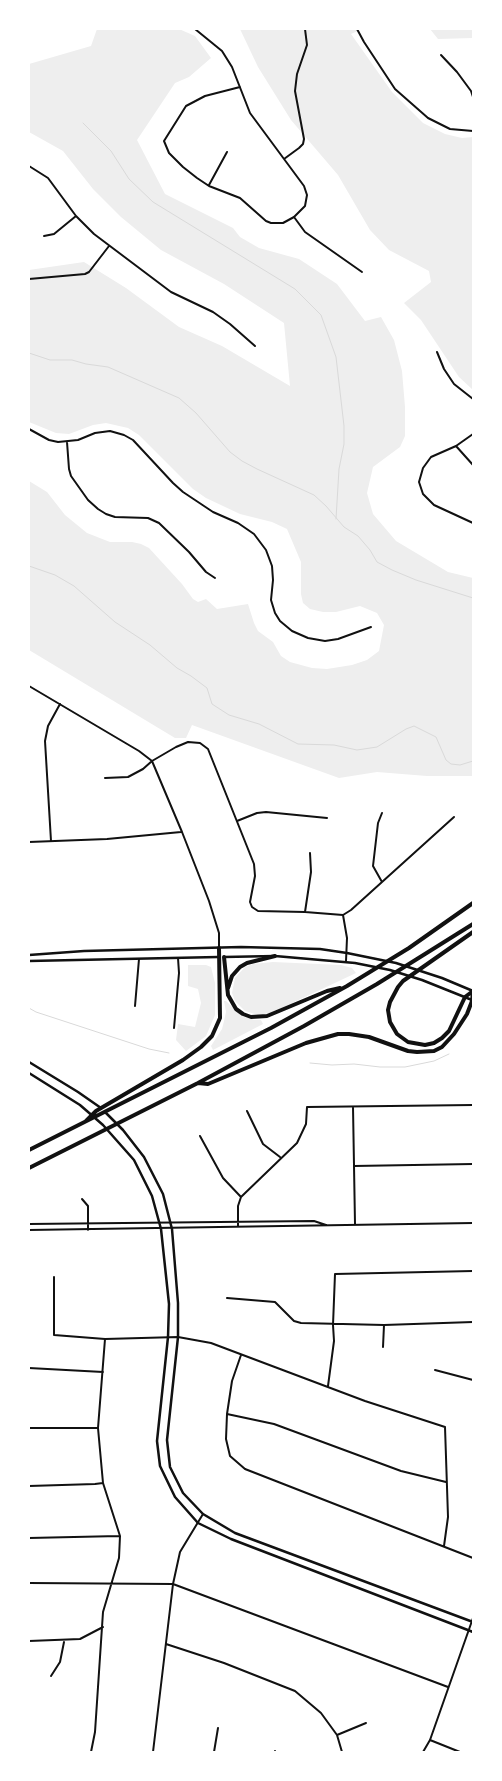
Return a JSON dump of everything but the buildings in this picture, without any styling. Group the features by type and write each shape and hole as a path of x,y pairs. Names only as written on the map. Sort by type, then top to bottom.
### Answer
{"highway":[{"path":"29,1150 82,1125 271,1028 347,986 409,948 473,903"},
{"path":"29,1168 198,1083 342,1005 473,924"},
{"path":"473,932 403,981 390,1002 388,1010 390,1022 397,1034 408,1042 425,1045 434,1042 442,1038 449,1031 465,997 473,991"},
{"path":"82,1125 96,1111 183,1060 212,1036 220,1018 219,948"},
{"path":"228,995 230,981 235,971 247,963 275,956"},
{"path":"224,957 228,995 231,1002 244,1014 259,1018 327,991 347,986"},
{"path":"198,1083 208,1084 306,1043 338,1034 369,1037 408,1051 434,1050 442,1047 454,1034 473,1001 473,991"}],"main road":[{"path":"29,955 84,951 300,947 366,957 427,973 473,991"},
{"path":"219,948 224,957"},
{"path":"29,961 275,956 346,961 390,970 422,980 473,1001"},
{"path":"29,1062 90,1100 123,1130 144,1158 163,1194 172,1229 178,1303 178,1337 166,1440 170,1466 183,1493 203,1514 235,1533 473,1620"},
{"path":"29,1073 80,1105 114,1135 134,1160 152,1196 160,1222 169,1304 168,1337 157,1441 160,1466 175,1497 198,1523 231,1539 473,1632"}],"street":[{"path":"195,29 222,51 232,67 240,87 250,113 304,186 307,195 305,206 294,217 284,223 271,223 259,216 240,198 209,186 183,168 169,153 164,141 186,106 205,96 240,87"},
{"path":"284,160 303,144 304,139 295,91 297,74 306,45 305,29"},
{"path":"357,29 395,89 428,118 450,128 473,131"},
{"path":"441,55 457,72 473,97"},
{"path":"209,186 227,152"},
{"path":"29,166 48,178 76,216 109,246 171,292 213,312 255,346"},
{"path":"44,236 54,234 76,216"},
{"path":"294,217 305,232 362,272"},
{"path":"29,279 86,274 109,246"},
{"path":"437,352 444,369 454,384 473,399"},
{"path":"29,429 49,440 67,442 104,432 117,432 133,440 183,492 213,512 238,523 254,534 266,550 272,566 271,600 275,613 280,621 292,631 308,638 324,641 338,639 371,627"},
{"path":"473,434 456,446 438,453 428,460 423,468 419,482 423,494 434,505 473,523"},
{"path":"67,442 71,476 88,500 98,509 115,517 148,518 159,524 189,552 206,572 215,578"},
{"path":"456,446 473,466"},
{"path":"29,686 139,751 152,761 216,921 219,933 219,948"},
{"path":"50,841 45,741 48,726 60,704"},
{"path":"105,778 128,777 176,746 190,742 200,743 208,749 254,864 255,876 250,896 252,907 258,911 343,915 351,910 454,817"},
{"path":"237,821 257,813 266,812 327,818"},
{"path":"382,813 378,823 373,866 382,882"},
{"path":"29,842 182,832"},
{"path":"305,912 311,872 310,853"},
{"path":"343,915 348,953 346,961"},
{"path":"174,1028 179,973 178,958"},
{"path":"135,1006 139,959"},
{"path":"238,1226 238,1206 242,1197 297,1143 306,1124 307,1107 473,1104"},
{"path":"353,1106 355,1224"},
{"path":"248,1111 263,1144 280,1158"},
{"path":"200,1136 224,1178 242,1197"},
{"path":"354,1166 473,1164"},
{"path":"82,1199 88,1206 88,1230"},
{"path":"29,1224 314,1220 328,1226"},
{"path":"29,1230 473,1223"},
{"path":"328,1386 334,1341 335,1274 473,1271"},
{"path":"54,1277 54,1335 105,1339 178,1337 211,1344 328,1386 365,1402 445,1427 448,1517 444,1546"},
{"path":"227,1298 276,1302 294,1321 301,1323 384,1325 473,1322"},
{"path":"383,1347 384,1325"},
{"path":"91,1752 95,1732 103,1612 119,1558 120,1536 103,1482 98,1428 105,1339"},
{"path":"241,1355 232,1381 227,1414 226,1439 230,1456 245,1469 473,1558"},
{"path":"29,1368 103,1372"},
{"path":"435,1370 473,1380"},
{"path":"227,1414 274,1424 401,1471 446,1482"},
{"path":"29,1428 98,1428"},
{"path":"29,1486 94,1484 103,1482"},
{"path":"153,1752 173,1584 180,1552 203,1514"},
{"path":"29,1538 120,1536"},
{"path":"29,1583 112,1582 173,1584 448,1687"},
{"path":"423,1752 430,1740 473,1620"},
{"path":"29,1641 80,1639 103,1627"},
{"path":"51,1676 60,1662 64,1640"},
{"path":"166,1644 224,1663 295,1691 321,1713 338,1735 342,1752"},
{"path":"338,1735 366,1723"},
{"path":"214,1752 218,1728"},
{"path":"430,1740 460,1752"}],"shaded area":[{"path":"97,29 179,29 195,36 211,58 189,77 175,83 137,140 165,194 233,228 240,237 259,248 299,259 337,284 365,321 381,317 394,340 402,371 405,436 400,447 373,467 367,493 373,514 396,541 448,572 473,578 473,776 427,776 377,772 339,778 192,725 186,738 175,738 29,650 29,481 47,492 65,515 87,533 110,542 132,542 149,548 193,599 198,602 206,599 217,609 248,604 258,631 273,642 281,656 290,662 312,668 327,669 352,665 367,660 379,651 384,625 377,613 360,606 336,612 310,609 303,603 301,594 301,562 287,529 272,522 240,514 206,498 193,489 139,435 128,428 106,423 93,425 69,434 56,433 29,422 29,270 84,262 126,288 179,327 222,346 290,386 284,323 224,284 161,250 121,217 93,189 63,151 29,132 29,64 91,46"},
{"path":"240,29 362,29 351,34 392,92 423,123 445,134 462,138 473,137 473,390 459,377 421,320 404,303 431,282 429,271 389,250 370,230 338,175 291,120 258,67"},
{"path":"430,29 473,29 473,38 438,39"},
{"path":"273,962 341,965 352,968 356,973 271,1013 258,1015 245,1011 235,1001 232,993 235,978 245,967 253,964"},
{"path":"188,965 206,965 211,967 215,983 215,1015 206,1036 186,1051 176,1040 178,1024 195,1027 201,1003 198,989 188,986"},
{"path":"224,1001 242,1016 261,1020 263,1024 213,1050 211,1046 222,1029 224,1021 226,1012"}],"waterway":[{"path":"83,123 111,151 129,179 153,202 295,289 321,315 336,357 344,426 344,444 339,469 336,519"},
{"path":"29,353 50,360 72,360 108,367 179,398 196,413 230,452 242,461 314,495 344,527 358,536 377,562 416,580 473,598"},
{"path":"29,566 55,575 74,586 115,622 150,645 177,668 207,688 212,704 229,715 259,724 298,744 334,745 357,750 377,747 414,726 436,737 446,760 451,764 460,765 473,761"},
{"path":"29,1008 36,1012 149,1049 169,1053"},
{"path":"310,1063 405,1067 434,1061 449,1054"}]}
